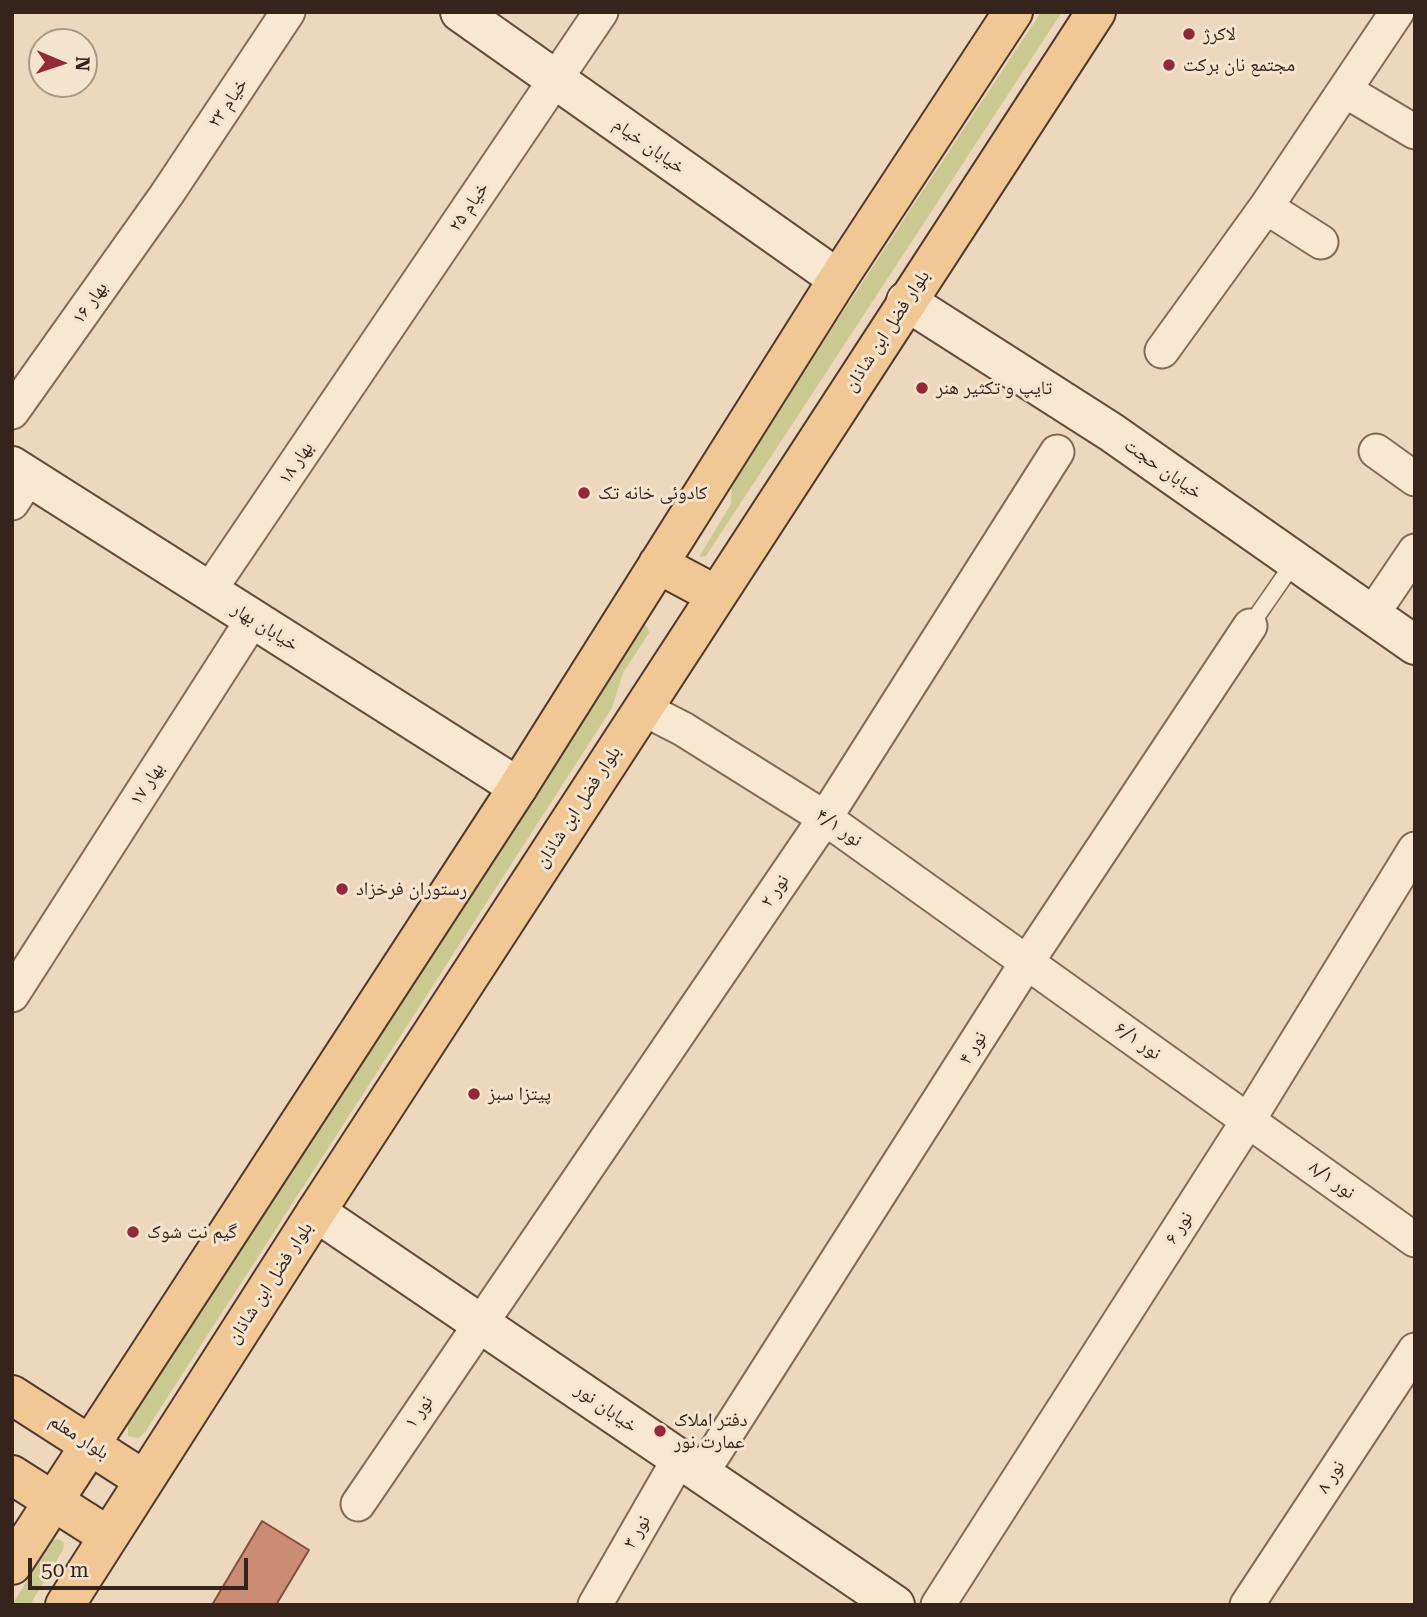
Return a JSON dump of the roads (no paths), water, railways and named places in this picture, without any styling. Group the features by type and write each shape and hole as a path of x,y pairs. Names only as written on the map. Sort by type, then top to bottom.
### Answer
{"main road":[{"name":"خیابان خیام","path":"460,12 838,279"},
{"path":"12,1565 518,787 838,279 1013,12"},
{"name":"بلوار فضل ابن شاذان","path":"65,1605 642,708 1096,12"},
{"name":"خیابان حجت","path":"906,301 1081,412 1415,645"},
{"name":"خیابان بهار","path":"18,482 209,591 518,787"},
{"path":"658,564 716,595"},
{"name":"خیابان نور","path":"316,1212 480,1321 887,1602"},
{"name":"بلوار معلم","path":"12,1395 145,1480"},
{"path":"12,1475 108,1536"}],"street":[{"name":"خیام ۲۳","path":"167,194 288,12"},
{"name":"خیام ۲۵","path":"382,335 601,12"},
{"path":"1162,351 1266,207 1346,91 1396,12"},
{"path":"1346,91 1415,132"},
{"name":"بهار ۱۶","path":"12,412 167,194"},
{"path":"1266,207 1321,242"},
{"name":"بهار ۱۸","path":"209,591 382,335"},
{"path":"1376,451 1415,479"},
{"name":"نور ۲","path":"480,1321 825,818 1057,452"},
{"path":"1371,616 1415,551"},
{"name":"بهار ۱۷","path":"12,995 253,620"},
{"name":"نور ۴","path":"690,1466 1250,626"},
{"name":"نور ۴/۱","path":"642,708 683,729 825,818 1027,962"},
{"name":"نور ۶","path":"938,1605 1249,1119 1415,849"},
{"name":"نور ۶/۱","path":"1027,962 1249,1119"},
{"name":"نور ۸/۱","path":"1249,1119 1415,1240"},
{"name":"نور ۱","path":"358,1504 480,1321"},
{"name":"نور ۸","path":"1247,1605 1415,1350"},
{"name":"نور ۳","path":"596,1605 690,1466"}],"lane":[{"path":"1250,626 1295,561"}],"place":[{"name":"لاکرژ","path":"1189,34"},
{"name":"مجتمع نان برکت","path":"1169,65"},
{"name":"تایپ و تکثیر هنر","path":"922,388"},
{"name":"کادوئی خانه تک","path":"584,493"},
{"name":"رستوران فرخزاد","path":"342,889"},
{"name":"پیتزا سبز","path":"474,1094"},
{"name":"گیم نت شوک","path":"133,1232"},
{"name":"دفتر املاک عمارت نور","path":"660,1431"}]}
